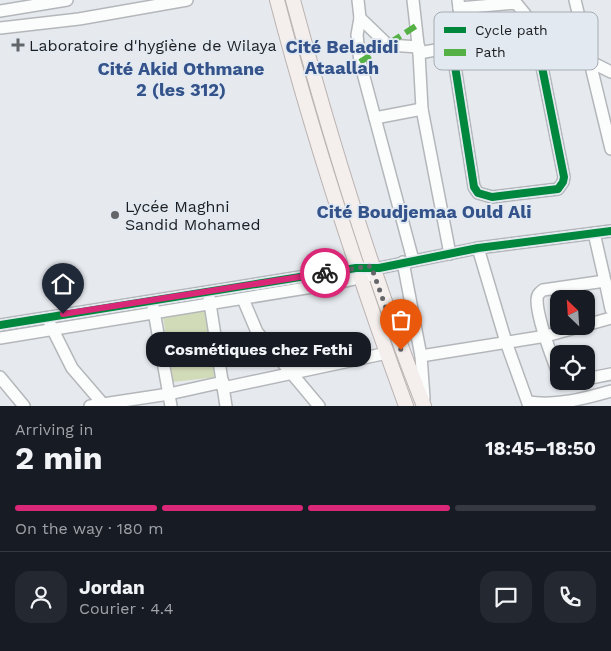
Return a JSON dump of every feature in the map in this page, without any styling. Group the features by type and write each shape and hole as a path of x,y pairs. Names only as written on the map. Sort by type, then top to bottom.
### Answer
{"main road":[{"path":"277,0 302,98 358,273 406,406"},
{"path":"293,0 328,131 374,269 424,406"}],"street":[{"path":"0,10 16,4 67,0"},
{"path":"0,28 79,19 187,0"},
{"path":"358,0 360,18 357,35 360,62 408,261 421,356 424,406"},
{"path":"413,0 419,50 422,109 450,254"},
{"path":"458,4 516,3 523,12"},
{"path":"16,4 16,26"},
{"path":"360,18 388,45 419,50 434,49"},
{"path":"598,66 611,72"},
{"path":"456,70 474,187 478,193 492,196 558,188 563,182 564,177 539,70"},
{"path":"593,70 611,148"},
{"path":"375,118 422,109"},
{"path":"0,338 338,283 358,273 374,269 478,248 611,231"},
{"path":"594,233 611,308"},
{"path":"478,248 506,342 528,404 566,405 611,391"},
{"path":"0,325 335,271 358,273"},
{"path":"335,271 338,283"},
{"path":"550,348 537,301 538,294 543,290 605,282"},
{"path":"208,291 226,406"},
{"path":"152,299 171,406"},
{"path":"243,299 254,327 319,406"},
{"path":"60,341 65,327 63,314"},
{"path":"49,317 51,330 60,341 72,368 103,405"},
{"path":"595,322 611,318"},
{"path":"421,356 550,335"},
{"path":"90,406 223,385 387,353"},
{"path":"0,377 24,406"},
{"path":"595,379 610,378"}],"green space":[{"path":"208,308 218,377 172,382 163,316"}],"marked path":[{"path":"360,62 416,26"}],"cycle path":[{"path":"456,70 474,187 478,193 492,197 558,189 563,182 564,177 543,70"},
{"path":"0,325 356,268 379,268 478,248 611,231"}],"way so far":[{"path":"325,273 371,266 401,350"}],"place":[{"name":"Laboratoire d'hygiène de Wilaya","path":"18,45"},
{"name":"Lycée Maghni Sandid Mohamed","path":"115,215"},
{"name":"Cosmétiques chez Fethi","path":"401,350"}],"district":[{"name":"Cité Beladidi Ataallah","path":"342,56"},
{"name":"Cité Akid Othmane 2 (les 312)","path":"181,78"},
{"name":"Cité Boudjemaa Ould Ali","path":"424,211"}],"route":[{"path":"63,314 325,273"}]}
